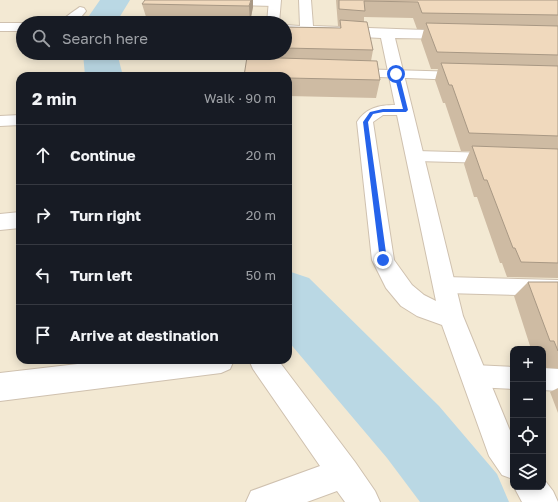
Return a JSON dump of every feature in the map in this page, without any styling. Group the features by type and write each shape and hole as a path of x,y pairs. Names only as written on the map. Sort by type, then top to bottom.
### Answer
{"street":[{"path":"305,0 307,31"},
{"path":"274,16 275,2"},
{"path":"76,16 80,11"},
{"path":"0,28 16,27"},
{"path":"292,30 465,36"},
{"path":"387,34 406,110 452,316 500,445 510,460"},
{"path":"406,110 383,110 372,113 365,122 383,260 392,279 407,297 422,308 452,316"},
{"path":"0,121 16,120"},
{"path":"0,222 16,220"},
{"path":"0,387 188,364"},
{"path":"265,364 364,502"},
{"path":"262,502 344,473"},
{"path":"532,490 542,502"}],"lane":[{"path":"220,2 275,2"},
{"path":"342,73 473,76"},
{"path":"416,156 503,158"},
{"path":"444,285 558,288"},
{"path":"474,376 510,378"},
{"path":"546,379 558,380"}],"shaded area":[{"path":"0,0 558,0 558,502 0,502"}],"building":[{"path":"145,0 251,0 249,6 142,4"},
{"path":"339,0 558,0 558,15 422,13 418,2 364,1 365,11 339,9"},
{"path":"340,20 367,22 373,50 292,48 292,27 341,28"},
{"path":"426,23 558,26 558,55 437,52"},
{"path":"292,58 377,61 380,80 292,78 292,72 245,72 247,60 292,60"},
{"path":"441,63 558,66 558,136 469,133 452,85 449,85"},
{"path":"472,146 558,149 558,263 521,262 515,248 513,248 487,180 484,180"},
{"path":"528,282 558,282 558,351 554,341 550,341"}],"waterway":[{"path":"105,16 115,0"},
{"path":"101,60 103,72"},
{"path":"292,301 413,432 469,502"}],"route":[{"path":"383,260 365,122 372,113 383,110 406,110 396,74"}]}
